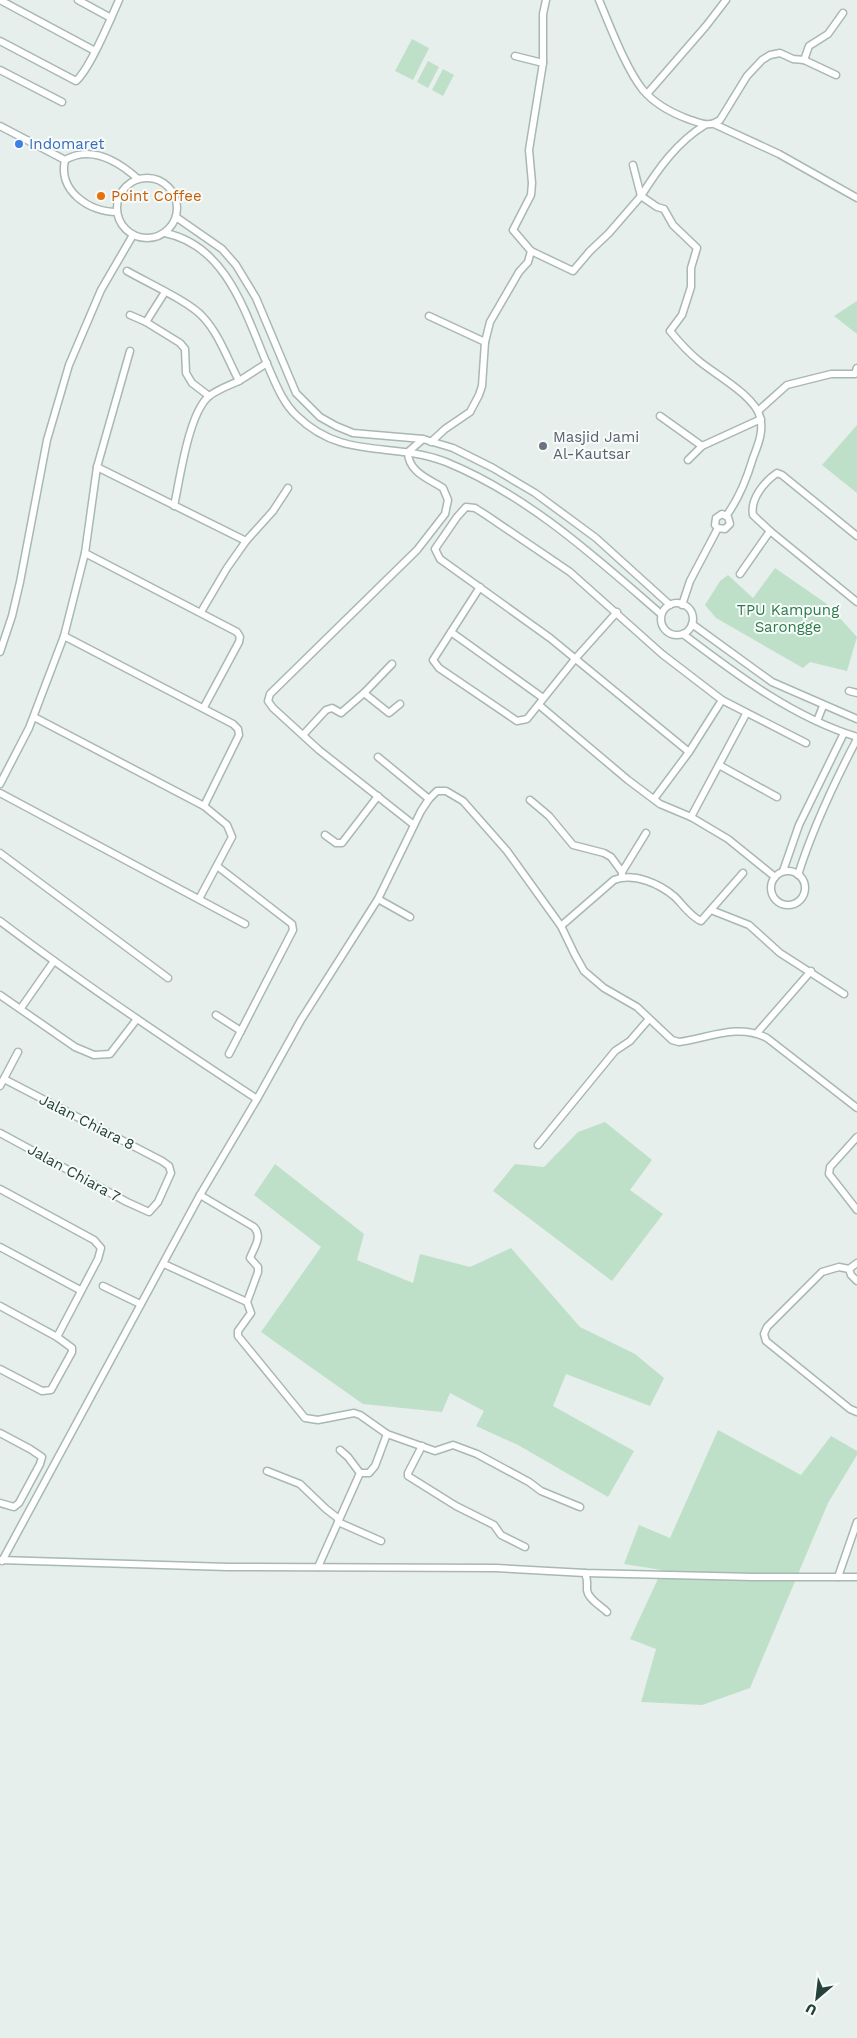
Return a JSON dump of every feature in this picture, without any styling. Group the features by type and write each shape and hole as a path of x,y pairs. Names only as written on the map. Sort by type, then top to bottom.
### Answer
{"street":[{"path":"0,0 95,51"},
{"path":"78,0 111,18"},
{"path":"0,41 76,81 83,73 95,51 119,0"},
{"path":"546,0 543,14 543,63 529,150 532,183 531,195 513,230 531,251 573,271 609,233 640,196 664,161 694,132 705,125 714,124 779,154 857,198"},
{"path":"599,0 637,82 647,94 672,112 705,125"},
{"path":"647,94 726,0"},
{"path":"804,60 809,46 828,34 844,12"},
{"path":"714,124 723,117 747,76 765,57 780,54 793,59 804,60 836,75"},
{"path":"515,56 543,63"},
{"path":"0,70 62,102"},
{"path":"0,126 64,160"},
{"path":"64,160 74,155 89,154 111,159 138,179"},
{"path":"64,160 64,173 68,185 80,201 99,211 117,212"},
{"path":"633,165 640,196 665,209 673,225 697,248 691,268 691,287 682,315 670,331 698,361 747,399 758,411 761,419 761,437 748,475 726,516 722,514 716,518 715,524 718,528 690,581 682,605"},
{"path":"153,178 168,186 176,200 176,217 172,226 165,233 150,238 133,235 122,226 117,212 117,204 124,188 138,179 153,178"},
{"path":"176,217 222,250 236,265 256,298 296,393 305,404 336,426 353,433 423,439 453,448 493,468 536,493 596,538 670,605"},
{"path":"165,233 178,235 192,242 214,260 225,274 243,307 287,405 298,417 332,440 351,446 408,452 446,462 486,482 529,507 585,547 662,614 663,627 667,632 683,634 689,630 692,624 691,611 679,603 670,605 662,614"},
{"path":"0,648 12,616 47,440 69,365 101,290 133,235"},
{"path":"431,442 444,429 470,412 479,395 482,386 485,342 490,322 497,308 528,262 531,251"},
{"path":"127,271 203,316 239,381"},
{"path":"146,322 165,292"},
{"path":"130,315 146,322 180,343 185,349 186,373 192,383 209,396"},
{"path":"429,316 485,342"},
{"path":"0,784 34,717 64,636 85,553 97,467 130,351"},
{"path":"174,506 194,422 209,396 239,381 267,363"},
{"path":"758,411 788,385 831,374 856,374 857,368"},
{"path":"660,416 702,446"},
{"path":"688,460 702,446 761,419"},
{"path":"408,452 423,439"},
{"path":"408,452 411,463 416,471 443,488 448,500 445,514 400,568 270,694 268,701 273,708 303,735 414,825"},
{"path":"97,467 246,541"},
{"path":"857,536 782,474 777,474 769,479 752,507 753,515 770,531 857,602"},
{"path":"201,612 246,541 268,518 288,488"},
{"path":"688,752 575,658 440,559 436,554 435,548 457,516 466,507 475,508 570,572 662,654 722,700 746,714 806,743"},
{"path":"740,574 770,531"},
{"path":"85,553 237,632 240,637 239,642 204,707"},
{"path":"480,587 433,660 436,665 518,721 527,719 575,658 617,612"},
{"path":"692,624 772,682 823,706 857,719"},
{"path":"451,632 543,698"},
{"path":"683,634 765,693 817,721 857,738 825,802 806,848 798,875"},
{"path":"64,636 234,724 238,729 238,735 204,806"},
{"path":"303,735 326,710 332,708 342,714 392,664"},
{"path":"849,691 857,693"},
{"path":"364,693 389,713 400,704"},
{"path":"654,799 722,700"},
{"path":"539,705 628,780 654,799 673,810 691,817 728,839 774,877"},
{"path":"817,721 823,706"},
{"path":"691,817 746,714"},
{"path":"34,717 204,806 227,825 232,837 200,900"},
{"path":"783,872 790,848 844,733"},
{"path":"378,757 429,799"},
{"path":"719,765 777,797"},
{"path":"857,1108 791,1056 757,1033 742,1031 679,1042 672,1040 637,1007 604,988 584,971 561,926 507,851 462,801 446,792 437,791 429,799 414,825 378,899 301,1020 257,1099 200,1194 164,1264 140,1304 1,1560 228,1567 496,1568 585,1573 754,1577 857,1577"},
{"path":"0,792 245,924"},
{"path":"325,835 336,843 342,843 378,796"},
{"path":"813,796 825,802"},
{"path":"530,800 548,816 573,845 604,853 611,857 622,874 660,886 699,920 704,920 718,899 743,873"},
{"path":"561,926 622,874 646,834"},
{"path":"0,853 168,978"},
{"path":"217,866 292,924 294,930 229,1054"},
{"path":"791,871 798,875 804,884 804,894 797,902 786,905 776,901 771,892 774,877 783,872 791,871"},
{"path":"378,899 410,917"},
{"path":"711,910 749,925 780,953 811,971 844,994"},
{"path":"0,920 54,961 137,1019 257,1099"},
{"path":"21,1008 54,961"},
{"path":"757,1033 811,971"},
{"path":"0,995 75,1047 94,1055 107,1056 110,1054 137,1019"},
{"path":"216,1015 241,1031"},
{"path":"538,1145 615,1051 630,1041 648,1019"},
{"path":"2,1082 18,1052"},
{"name":"Jalan Chiara 8","path":"2,1082 169,1166 171,1173 158,1202 150,1212"},
{"name":"Jalan Chiara 7","path":"0,1132 127,1202 150,1212"},
{"path":"857,1137 830,1167 829,1174 857,1210"},
{"path":"0,1189 94,1240 101,1248 98,1259 80,1290 57,1337"},
{"path":"200,1194 259,1232 259,1237 250,1258 258,1267 247,1302 251,1313 238,1331 238,1336 305,1418 318,1420 354,1413 360,1415 387,1434 435,1452 453,1445 503,1467 541,1491 580,1507"},
{"path":"0,1247 80,1290"},
{"path":"857,1263 849,1269 839,1267 822,1272 767,1327 764,1334 766,1341 850,1409 857,1412"},
{"path":"164,1264 247,1302"},
{"path":"849,1269 850,1275 857,1281"},
{"path":"102,1286 140,1304"},
{"path":"0,1306 57,1337 72,1348 72,1352 51,1390 42,1391 0,1369"},
{"path":"0,1433 42,1457 19,1503 14,1507 0,1503"},
{"path":"360,1473 370,1473 375,1466 387,1434"},
{"path":"422,1446 408,1476 456,1506 494,1525 501,1535 525,1547"},
{"path":"340,1450 360,1473"},
{"path":"267,1471 300,1484 339,1521 381,1541"},
{"path":"318,1567 360,1473"},
{"path":"838,1577 857,1522"},
{"path":"585,1573 588,1580 587,1592 607,1612"}],"green space":[{"path":"412,39 429,48 413,80 395,71"},
{"path":"428,61 439,67 428,88 417,82"},
{"path":"443,69 454,75 443,96 432,90"},
{"path":"857,301 857,334 834,316"},
{"path":"857,425 857,493 822,465"},
{"name":"TPU Kampung Sarongge","path":"775,568 827,604 857,637 847,671 810,662 803,668 716,618 705,605 720,581 728,575 753,598"},
{"path":"605,1122 652,1160 630,1190 663,1214 612,1281 493,1191 515,1164 544,1167 578,1132"},
{"path":"275,1164 364,1234 357,1260 413,1283 420,1254 470,1267 511,1248 580,1327 635,1354 664,1378 650,1406 566,1374 553,1406 634,1451 608,1497 518,1445 476,1426 484,1411 450,1393 442,1412 363,1404 261,1332 321,1247 254,1195"},
{"path":"718,1430 801,1475 831,1436 857,1451 857,1455 828,1503 750,1688 702,1705 641,1702 656,1649 630,1639 662,1570 624,1564 639,1525 670,1538"}],"place":[{"name":"Indomaret","path":"19,144"},
{"name":"Point Coffee","path":"101,196"},
{"name":"Masjid Jami Al-Kautsar","path":"543,446"}]}
